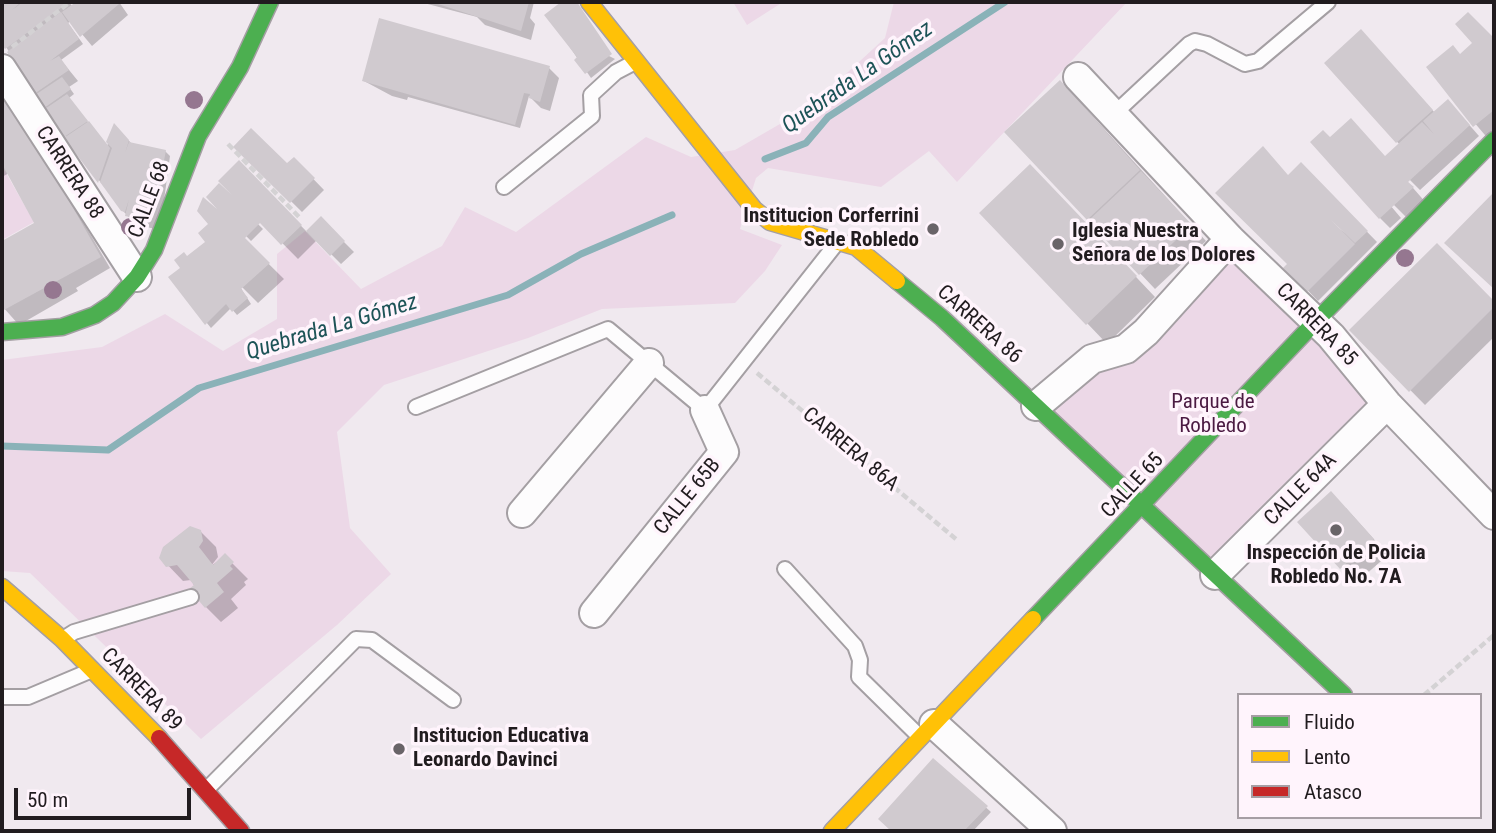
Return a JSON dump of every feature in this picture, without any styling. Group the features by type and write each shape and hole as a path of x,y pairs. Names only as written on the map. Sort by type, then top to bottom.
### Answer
{"street":[{"name":"CALLE 68","path":"2,332 62,327 95,315 113,303 137,277 154,250 198,136 240,67 270,2"},
{"name":"CARRERA 86","path":"589,2 754,209 770,222 856,247 942,318 1342,693"},
{"name":"CARRERA 88","path":"4,60 137,277"},
{"name":"CARRERA 85","path":"1078,77 1230,239 1316,321 1387,404 1494,515"},
{"name":"CALLE 65","path":"832,831 1316,321 1494,140"},
{"path":"1037,406 1093,359 1126,349 1146,332 1230,239"},
{"path":"522,513 649,363"},
{"name":"CALLE 64A","path":"1215,575 1387,404"},
{"name":"CALLE 65B","path":"594,613 724,452 705,410"},
{"name":"CARRERA 89","path":"2,587 93,670 241,831"},
{"path":"927,731 1052,831"}],"lane":[{"path":"1114,114 1189,44 1195,41 1207,44 1245,64 1258,61 1328,2"},
{"path":"504,187 592,116 591,96 616,72 636,61"},
{"path":"416,407 608,329 705,410 837,243"},
{"path":"785,569 855,646 860,660 859,677 927,731"},
{"path":"62,639 74,632 191,597"},
{"path":"206,790 355,639 372,640 453,700"},
{"path":"2,697 27,697 93,670"}],"path":[{"path":"4,60 70,2"},
{"path":"215,139 227,143 301,219"},
{"name":"CARRERA 86A","path":"743,361 957,539"},
{"path":"1426,693 1494,635"}],"green space":[{"path":"733,2 783,2 747,25"},
{"path":"894,2 1127,2 957,182 929,151 881,187 768,168 756,178 740,229 782,245 765,271 735,303 602,309 528,338 384,385 337,432 350,528 391,574 337,625 201,739 30,573 2,571 2,360 102,347 165,314 223,351 277,319 277,254 305,231 361,289 442,246 465,207 516,232 646,137 691,157 735,150 811,106 885,38"},
{"path":"2,166 34,222 2,240"},
{"name":"Parque de Robledo","path":"1229,254 1374,400 1212,565 1051,412 1081,382 1121,361"}],"building":[{"path":"2,2 21,2 12,10 23,2 69,2 5,49 2,45"},
{"path":"76,2 119,4 80,37 62,12"},
{"path":"432,2 529,2 521,31"},
{"path":"561,2 577,2 612,54 585,74 574,60 577,57 544,15"},
{"path":"61,12 79,39 50,61 59,56 69,70 34,94 7,52"},
{"path":"1468,12 1494,38 1494,110 1473,127 1426,67 1453,45 1460,54 1472,43 1455,24"},
{"path":"379,18 550,66 540,102 524,93 515,125 362,81"},
{"path":"1361,29 1433,110 1396,143 1324,63"},
{"path":"62,77 71,89 44,108 35,95"},
{"path":"1060,80 1140,170 1087,220 1004,132"},
{"path":"2,83 101,257 2,311 2,241 34,223 2,164"},
{"path":"67,94 88,121 64,137 45,109"},
{"path":"1448,99 1470,125 1408,182 1414,187 1379,219 1310,142 1323,130 1330,137 1351,118 1385,156 1422,122 1434,134 1423,121"},
{"path":"89,121 110,148 98,183 64,138"},
{"path":"114,123 129,140 125,153 129,142 166,150 161,176 164,177 150,221 125,216 129,199 125,212 121,211 100,182 112,148 106,142"},
{"path":"251,128 287,163 294,157 315,178 290,203 233,147"},
{"path":"1263,146 1288,175 1301,162 1368,231 1355,243 1331,220 1355,244 1307,292 1283,268 1287,264 1215,193"},
{"path":"239,160 302,225 281,245 260,223 245,238 270,263 241,289 248,298 232,312 226,304 205,325 168,277 180,268 174,260 184,252 187,256 205,242 198,233 208,224 197,211 203,197 217,209 206,197 219,183 232,195 218,181"},
{"name":"Iglesia Nuestra Señora de los Dolores","path":"1030,164 1137,276 1086,325 979,213"},
{"path":"1141,171 1192,225 1139,275 1088,221"},
{"path":"1494,192 1494,289 1444,243"},
{"path":"321,216 345,241 330,256 306,231"},
{"path":"1437,243 1494,301 1494,307 1409,392 1349,330"},
{"name":"Inspección de Policia Robledo No. 7A","path":"1331,491 1374,539 1340,569 1297,522"},
{"path":"190,526 201,530 203,541 199,547 213,565 225,553 234,562 230,566 233,569 217,583 224,592 205,608 189,589 194,585 177,565 166,567 159,558 163,547"},
{"path":"933,758 988,806 964,831 891,831 878,819"}],"waterway":[{"name":"Quebrada La Gómez","path":"765,159 806,143 828,117 1005,2"},
{"name":"Quebrada La Gómez","path":"2,446 108,450 199,388 508,295 581,254 672,215"}],"traffic: fast":[{"path":"2,332 62,327 95,315 113,303 137,277 154,250 198,136 240,67 270,2"},
{"path":"1033,619 1316,321 1494,140"},
{"path":"897,281 942,318 1342,693"}],"traffic: slow":[{"path":"589,2 754,209 770,222 856,247 897,281"},
{"path":"2,587 62,639 159,738"},
{"path":"832,831 1033,619"}],"traffic: jam":[{"path":"159,738 241,831"}],"place":[{"name":"Institucion Corferrini Sede Robledo","path":"933,229"},
{"name":"Iglesia Nuestra Señora de los Dolores","path":"1058,244"},
{"name":"Inspección de Policia Robledo No. 7A","path":"1336,530"},
{"name":"Institucion Educativa Leonardo Davinci","path":"399,749"}]}
